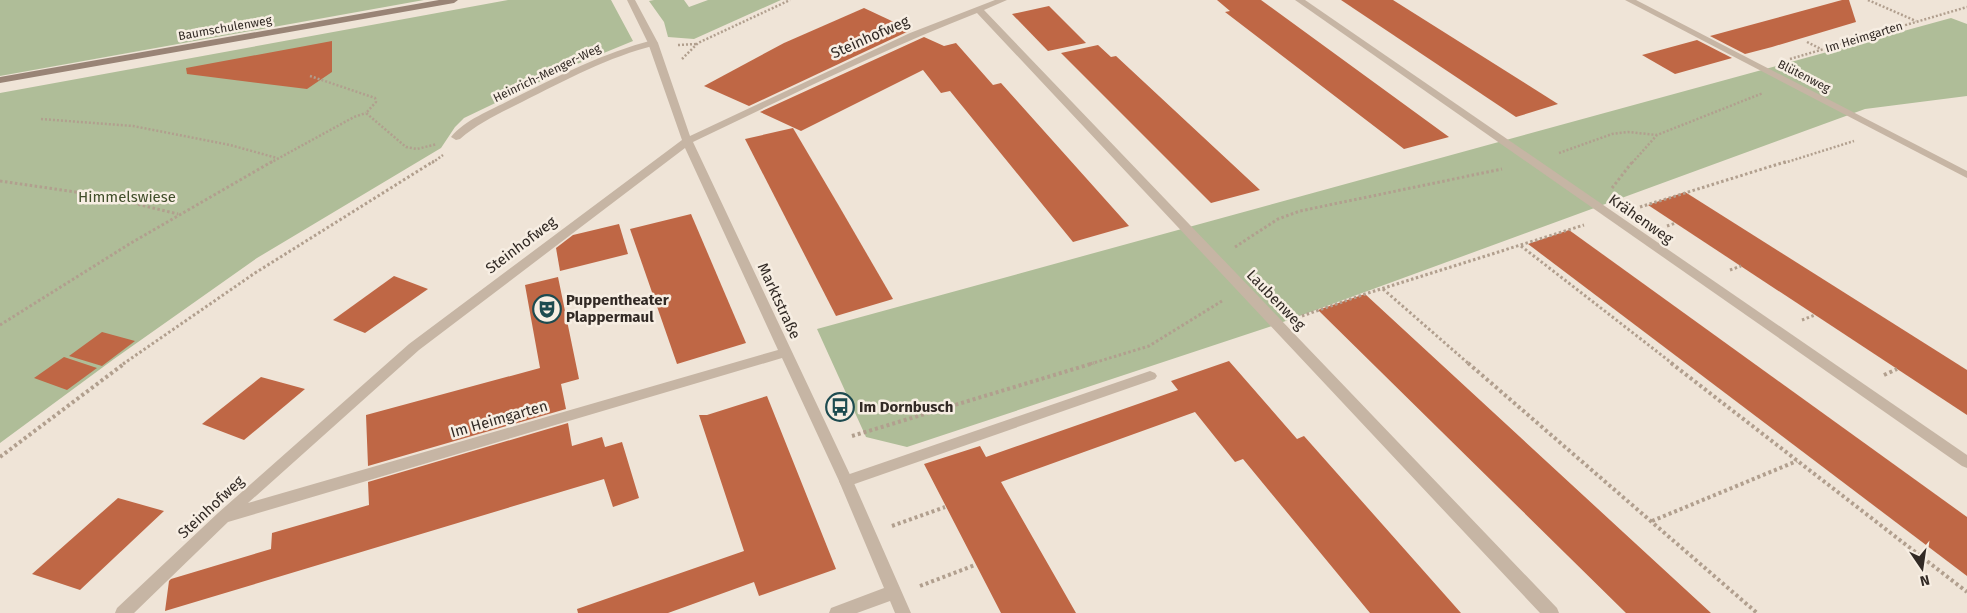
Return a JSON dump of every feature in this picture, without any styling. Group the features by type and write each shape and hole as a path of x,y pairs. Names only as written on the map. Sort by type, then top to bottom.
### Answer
{"street":[{"name":"Baumschulenweg","path":"0,80 454,0"},
{"name":"Marktstraße","path":"632,0 653,43 687,141 846,481 904,613"},
{"name":"Steinhofweg","path":"123,613 223,517 414,347 687,141 853,62 1003,0"},
{"name":"Krähenweg","path":"1299,0 1967,462"},
{"name":"Blütenweg","path":"1629,0 1967,175"},
{"name":"Laubenweg","path":"978,9 1551,613"},
{"name":"Heinrich-Menger-Weg","path":"456,137 473,123 581,69 638,46 653,43"},
{"name":"Im Heimgarten","path":"223,517 785,353"},
{"path":"846,481 1150,376"},
{"path":"837,613 895,594"}],"path":[{"path":"698,44 790,0"},
{"path":"1868,0 1917,21"},
{"name":"Im Heimgarten","path":"1760,68 1967,6"},
{"path":"1807,42 1822,49"},
{"path":"0,325 179,214 277,158 354,117 366,113 376,102 375,98 310,76"},
{"path":"1597,206 1643,149 1657,135 1789,83"},
{"path":"366,113 406,147 417,149 456,137"},
{"path":"41,119 133,126 230,145 277,158"},
{"path":"1216,259 1278,219 1300,211 1534,162 1612,134 1628,132 1657,135"},
{"path":"1278,325 1383,288 1521,246 1685,192 1886,133"},
{"path":"0,458 126,362 255,273 429,165"},
{"path":"0,181 103,196 179,214"},
{"path":"1521,246 1967,592"},
{"path":"1383,288 1757,613"},
{"path":"828,443 1149,346 1228,298 1245,290"},
{"path":"1652,522 1798,461"},
{"path":"869,534 945,507"},
{"path":"895,594 976,565"}],"green space":[{"path":"0,0 424,0 0,76"},
{"name":"Himmelswiese","path":"508,0 611,0 633,41 577,64 464,118 455,127 441,148 257,258 114,359 0,443 0,93"},
{"path":"684,0 689,7 708,0 781,0 694,39 668,37 664,22 649,1"},
{"path":"1951,18 1967,24 1967,96 1865,109 1272,326 907,447 866,437 817,329"}],"building":[{"path":"1217,0 1261,0 1449,137 1404,149 1225,12 1230,11"},
{"path":"1341,0 1393,0 1558,104 1516,117"},
{"path":"1842,0 1849,0 1856,22 1772,47 1745,54 1710,36"},
{"path":"1049,6 1086,43 1048,51 1012,14"},
{"path":"864,8 911,30 749,106 704,86 784,43"},
{"path":"924,37 944,46 956,43 993,85 1001,83 1129,226 1073,242 950,91 941,93 923,70 801,131 760,112"},
{"path":"1697,40 1732,58 1675,74 1642,55"},
{"path":"332,41 332,72 307,89 187,74 186,68"},
{"path":"1098,45 1111,57 1116,56 1260,190 1211,203 1061,53"},
{"path":"793,128 893,299 836,316 745,139"},
{"path":"1685,192 1967,370 1967,415 1648,205"},
{"path":"691,214 746,343 677,364 630,229"},
{"path":"619,224 628,254 560,271 556,248 573,235"},
{"path":"1569,230 1967,517 1967,576 1528,244"},
{"path":"394,276 428,289 365,333 333,320"},
{"path":"558,277 579,379 561,384 566,409 368,466 366,415 540,368 525,285"},
{"path":"1365,294 1711,613 1626,613 1318,310"},
{"path":"102,332 135,341 102,366 69,356"},
{"path":"64,357 97,368 67,390 34,378"},
{"path":"1229,361 1297,439 1304,436 1461,613 1370,613 1243,459 1235,462 1195,412 1001,482 1076,613 1001,613 924,464 980,446 986,457 1178,390 1171,381"},
{"path":"261,377 305,389 244,440 202,424"},
{"path":"767,396 836,569 759,596 754,582 668,613 578,613 577,609 744,551 699,415 707,415"},
{"path":"568,423 572,446 602,437 605,447 622,442 639,498 613,507 604,479 165,611 169,581 171,579 271,549 272,533 369,505 368,482"},
{"path":"118,498 164,511 80,590 32,574"}],"place":[{"name":"Puppentheater Plappermaul","path":"547,309"},
{"name":"Im Dornbusch","path":"840,407"}]}
